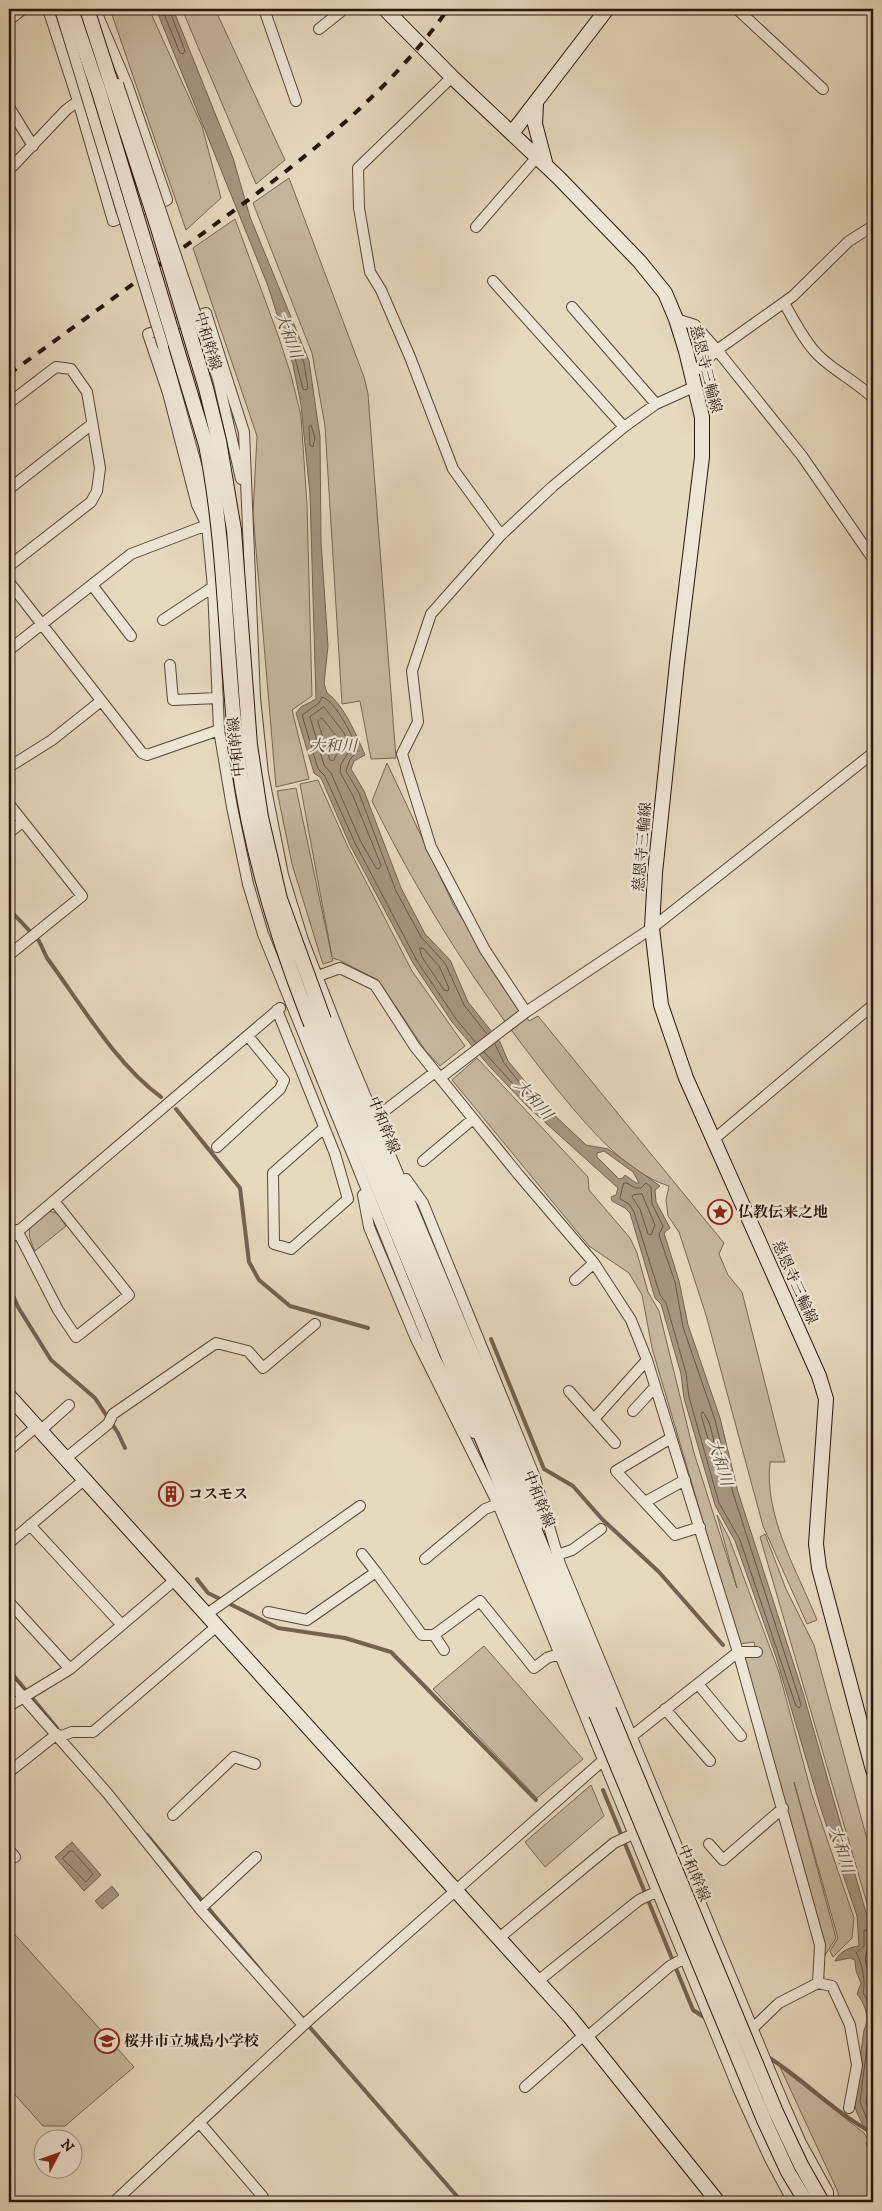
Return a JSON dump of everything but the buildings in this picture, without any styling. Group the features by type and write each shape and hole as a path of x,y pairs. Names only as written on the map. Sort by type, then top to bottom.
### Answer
{"main road":[{"name":"中和幹線","path":"71,9 99,92 206,444 216,496 221,536 237,751 245,804 261,880 276,929 552,1557 602,1712 764,2120 788,2172 806,2202"},
{"name":"中和幹線","path":"87,9 158,228 206,388 219,441 234,530 250,744 261,817 280,899 318,1022 492,1464 776,2112 800,2165 822,2202"},
{"name":"慈恩寺三輪線","path":"385,9 452,78 542,161 640,262 665,293 676,318 694,380 702,417 702,457 677,663 655,874 652,928 661,1005 686,1078 819,1376 826,1399 816,1544 819,1568 830,1625 873,1770"},
{"path":"512,133 607,9"},
{"path":"536,104 535,124 542,161"},
{"path":"9,1396 538,1981 585,2036 718,2202"}],"street":[{"path":"9,20 23,9"},
{"path":"48,9 78,101 112,221 167,200 127,84 95,9"},
{"path":"60,9 164,346 200,478 213,587 219,730 248,884 263,934 288,1002 435,1358 449,1388 492,1464"},
{"path":"87,9 118,82 202,333 232,434 246,503"},
{"path":"264,9 296,101"},
{"path":"319,29 344,9"},
{"path":"738,9 823,89"},
{"path":"452,78 358,168 359,208 370,272 381,290 410,357 453,469 501,535"},
{"path":"9,170 66,110 78,101 127,84"},
{"path":"9,107 33,146"},
{"path":"476,227 542,161"},
{"path":"526,1012 485,950 431,847 402,754 418,722 412,671 432,614 501,535 552,487 624,427 694,380 717,350 784,303 850,241 873,226"},
{"path":"493,281 624,427"},
{"path":"784,303 816,353 840,374 860,385 873,398"},
{"path":"572,307 656,404"},
{"path":"207,525 197,506 168,393 148,334 206,314 244,432 256,698 263,774 283,875 303,940 518,1462 552,1557 631,1736 801,2143 828,2192 828,2202"},
{"path":"676,318 695,325 717,350 802,456 873,559"},
{"path":"9,403 56,367 65,366 74,373 87,392 100,468 97,492 91,502 9,566"},
{"path":"10,486 92,424"},
{"path":"9,650 131,554 207,525"},
{"path":"9,582 142,753 146,755 219,730"},
{"path":"92,585 131,636"},
{"path":"162,620 213,587"},
{"path":"170,665 173,700 218,698"},
{"path":"9,766 52,740 101,700"},
{"path":"387,1108 652,928 873,753"},
{"path":"9,804 82,896 9,954"},
{"path":"9,833 22,822"},
{"path":"318,976 340,968 375,985 415,1047 473,1120 594,1263 631,1320 647,1360 700,1527 783,1808 820,1946 818,1983"},
{"path":"9,1239 17,1230 288,1002"},
{"path":"713,1140 873,1005"},
{"path":"277,1010 335,1154 348,1199 291,1249 274,1244 273,1173 324,1128"},
{"path":"217,1147 280,1089 284,1080 248,1036"},
{"path":"424,1160 473,1120"},
{"path":"358,1172 373,1236 416,1339 498,1504 740,2093 770,2159 793,2202"},
{"path":"17,1230 58,1310 76,1337 129,1294 54,1200"},
{"path":"575,1280 594,1263"},
{"path":"66,1460 108,1424 113,1414 216,1343 248,1351 263,1368 316,1324"},
{"path":"594,1419 647,1360"},
{"path":"633,1411 655,1387"},
{"path":"569,1391 615,1443"},
{"path":"9,1450 69,1405"},
{"path":"671,1438 616,1472 675,1535 700,1527"},
{"path":"9,1543 84,1480"},
{"path":"645,1502 685,1480"},
{"path":"425,1559 486,1509 498,1504"},
{"path":"207,1614 360,1506"},
{"path":"30,1524 121,1624"},
{"path":"552,1557 572,1550 601,1529"},
{"path":"362,1554 422,1635 434,1635 480,1601 534,1668 547,1658 559,1654"},
{"path":"268,1612 307,1620 376,1572"},
{"path":"9,1706 24,1695 70,1669 176,1579"},
{"path":"9,1602 70,1669"},
{"path":"9,1772 59,1735 72,1732 93,1732 217,1626"},
{"path":"434,1635 444,1650"},
{"path":"114,2202 304,2024 631,1736 738,1652 757,1652"},
{"path":"9,1681 59,1735 304,2024"},
{"path":"698,1684 741,1736"},
{"path":"664,1709 710,1761"},
{"path":"173,1815 234,1757 255,1764"},
{"path":"709,1844 723,1860 783,1808"},
{"path":"499,1938 614,1843 633,1834"},
{"path":"204,1905 256,1858"},
{"path":"538,1981 639,1900 658,1891"},
{"path":"525,2088 670,1966 685,1958"},
{"path":"753,2028 779,2003 818,1983 832,1986 850,2025 857,2064 849,2108"},
{"path":"199,2122 263,2197 262,2202"}],"shaded area":[{"path":"110,9 149,9 202,126 221,198 186,230"},
{"path":"182,9 215,9 285,160 256,184"},
{"path":"289,178 364,377 368,394 396,758 371,759 360,701 342,704 325,426 312,353 253,203"},
{"path":"235,219 278,335 291,375 301,416 307,505 312,696 292,710 309,779 276,787 253,514 257,436 193,248"},
{"path":"387,763 454,906 529,1021 538,1016 724,1243 719,1254 728,1275 742,1292 785,1462 770,1462 769,1483 772,1503 784,1543 817,1620 807,1624 763,1526 706,1315 679,1232 668,1216 666,1200 669,1186 637,1170 592,1131 529,1054 479,985 433,913 372,801"},
{"path":"318,780 347,845 412,971 465,1046 440,1066 425,1050 378,980 339,960 332,958 333,961 323,964 292,864 277,791 296,788 332,957 300,784"},
{"path":"477,1058 588,1177 589,1190 630,1238 637,1253 648,1292 659,1311 694,1453 737,1588 717,1515 729,1538 779,1672 812,1795 854,1918 852,1938 833,1957 830,1951 838,1938 794,1782 836,1938 822,1960 741,1651 756,1652 754,1642 739,1644 652,1348 642,1295 629,1273 589,1246 452,1080"},
{"path":"48,1211 57,1213 66,1226 35,1251 30,1237 30,1228"},
{"path":"765,1534 786,1589 814,1645 873,1861 873,1924 760,1537"},
{"path":"484,1646 583,1759 537,1798 433,1689"},
{"path":"591,1785 604,1816 545,1867 525,1842"},
{"path":"9,1928 134,2067 65,2126 43,2126 9,2088"},
{"path":"780,2067 864,2133 872,2147 873,2160 866,2142 873,2165 873,2202 839,2202 838,2192"}],"water":[{"name":"大和川","path":"156,9 173,9 233,158 250,217 309,361 320,437 321,542 328,646 324,683 327,693 339,705 349,721 365,755 354,761 351,769 364,791 401,888 425,934 450,960 468,1002 500,1042 508,1061 548,1109 586,1145 608,1149 660,1186 655,1190 656,1202 670,1228 664,1233 679,1281 688,1325 720,1418 738,1492 803,1693 869,1923 873,1929 873,2145 857,2113 854,2102 864,2030 867,2021 864,2007 857,1994 861,1983 856,1971 855,1960 850,1958 835,1961 845,1950 859,1946 857,1916 821,1809 776,1657 735,1541 715,1505 684,1398 681,1374 661,1304 655,1298 630,1213 612,1201 611,1197 616,1195 618,1188 528,1107 490,1067 452,1022 413,963 350,845 321,778 314,773 296,713 301,707 316,699 310,494 301,405 293,365 268,286","holes":["604,1151 633,1172 639,1183 625,1175 619,1179 597,1157 597,1153"]},
{"path":"72,1842 101,1875 84,1891 55,1857"},
{"path":"112,1886 119,1895 102,1909 95,1901"}],"waterway":[{"path":"9,909 39,941 47,958 114,1050 144,1083 161,1097"},
{"path":"176,1109 240,1188 249,1262 259,1280 290,1306 368,1328"},
{"path":"9,1286 18,1307 51,1360 95,1398 118,1433 125,1448"},
{"path":"491,1339 544,1469 573,1486 602,1519 659,1572 723,1645"},
{"path":"197,1579 208,1593 278,1628 345,1638 391,1652 536,1800"},
{"path":"9,1670 57,1728"},
{"path":"603,1790 693,2010 707,2019"},
{"path":"147,1835 261,1971"},
{"path":"307,2024 462,2202"},
{"path":"768,2057 846,2116 873,2133"}],"railway":[{"path":"9,374 230,214 298,162 394,75 448,9"}],"place":[{"name":"仏教伝来之地","path":"720,1212"},
{"name":"コスモス","path":"171,1494"},
{"name":"桜井市立城島小学校","path":"107,2041"}]}
